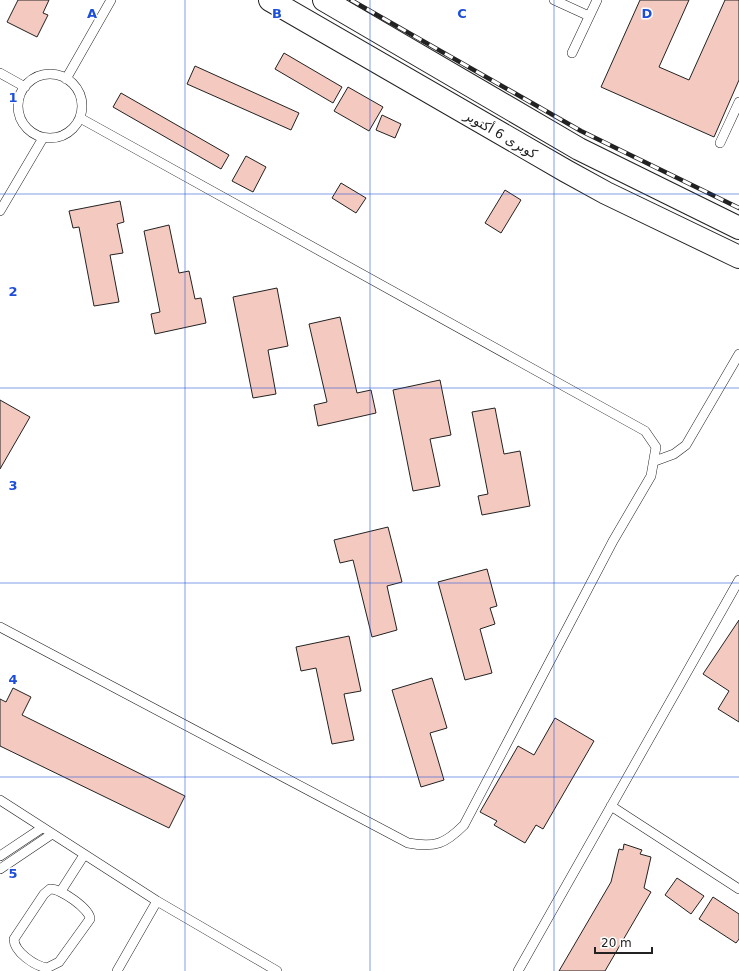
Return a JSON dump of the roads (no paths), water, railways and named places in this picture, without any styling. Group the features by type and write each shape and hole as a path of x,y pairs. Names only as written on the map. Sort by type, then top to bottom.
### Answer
{"highway":[{"name":"كوبرى 6 أكتوبر","path":"270,0 566,172 620,200 739,257"},
{"name":"كوبرى 6 أكتوبر","path":"324,0 579,149 739,228"}],"lane":[{"path":"66,79 111,0"},
{"path":"554,0 589,16"},
{"path":"572,53 597,0"},
{"path":"0,73 25,87"},
{"path":"58,75 66,79 79,92 82,109 80,118 69,132 61,137 43,138 34,134 22,122 18,104 20,95 31,80 40,76 58,75"},
{"path":"720,144 739,102"},
{"path":"0,627 408,843 424,846 440,844 451,838 464,825 613,542 651,476 654,461 656,447 645,431 80,118"},
{"path":"0,211 43,138"},
{"path":"654,461 674,454 686,445 739,354"},
{"path":"518,971 739,580"},
{"path":"0,800 157,901 277,971"},
{"path":"611,806 739,889"},
{"path":"0,856 42,828"},
{"path":"0,869 52,834"},
{"path":"61,891 84,855"},
{"path":"50,889 58,889 61,891 88,912 90,919 59,962 52,967 43,968 20,952 14,944 14,939 44,894 50,889"},
{"path":"117,971 157,901"}],"railway":[{"path":"351,0 581,131 739,208"}]}
